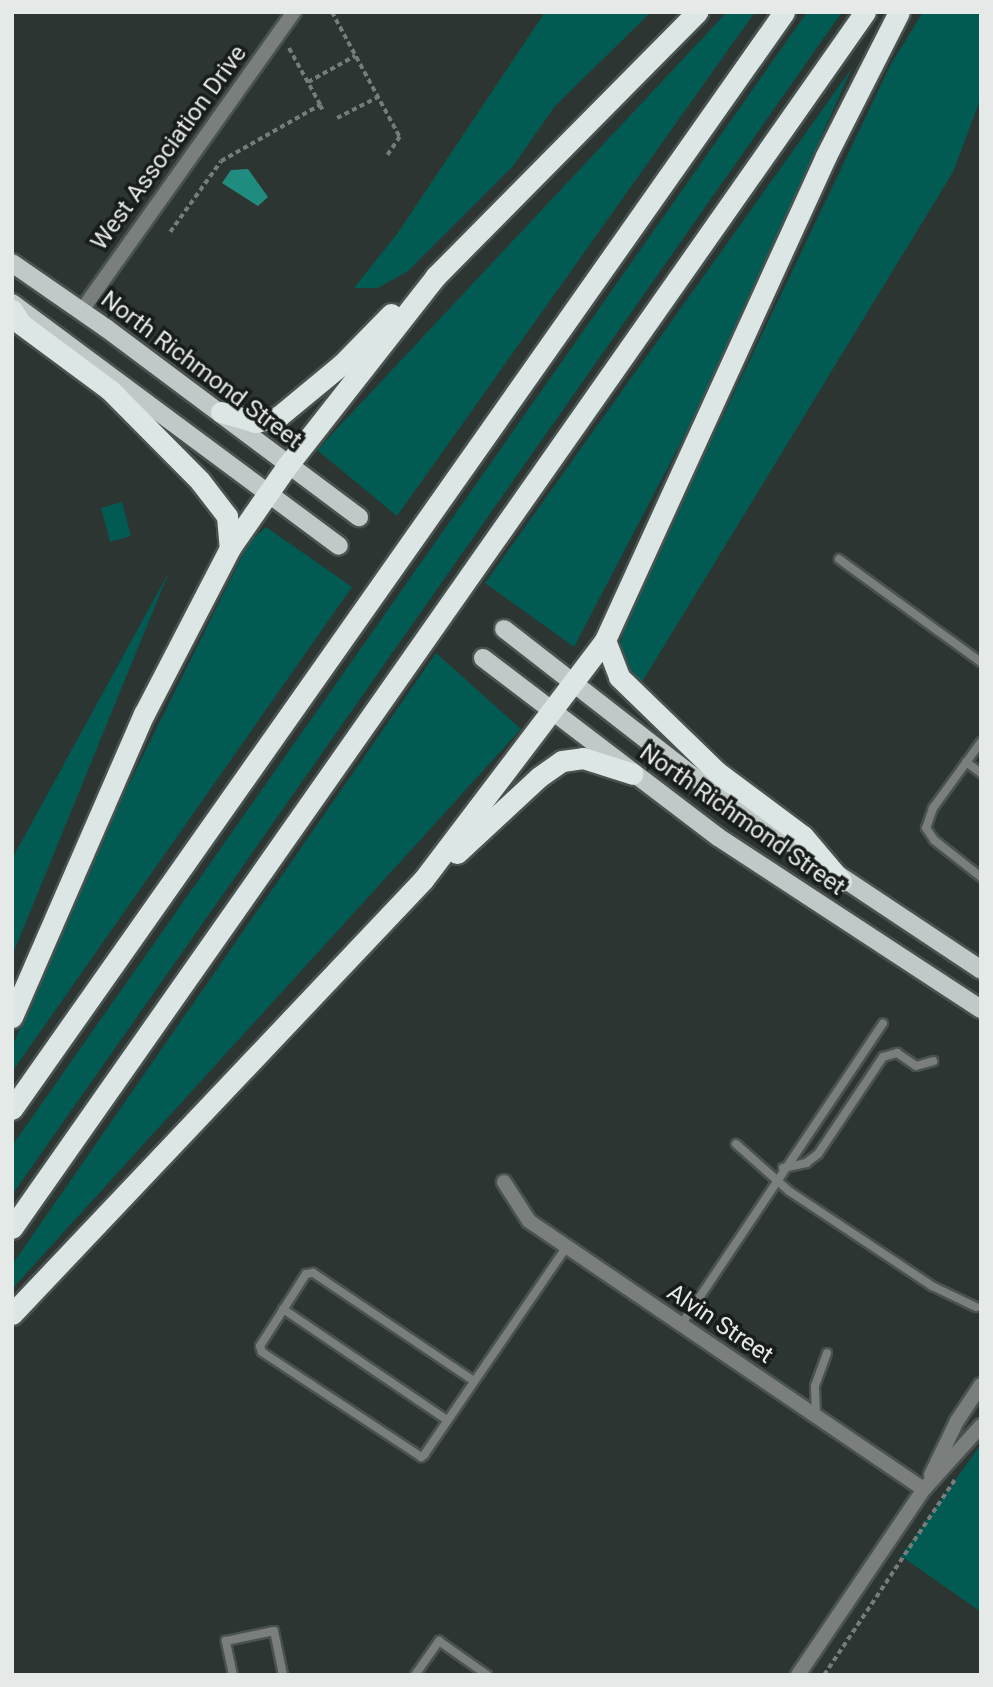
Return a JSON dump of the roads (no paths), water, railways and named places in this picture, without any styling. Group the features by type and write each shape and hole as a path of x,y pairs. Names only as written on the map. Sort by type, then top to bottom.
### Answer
{"highway":[{"path":"221,412 256,422 278,417 435,276 697,12"},
{"path":"12,1109 784,12"},
{"path":"12,1228 865,12"},
{"path":"12,1314 423,880 606,640 826,156 899,12"},
{"path":"12,1017 149,703 230,548 287,466 435,276"},
{"path":"12,310 21,324 110,390 200,481 228,516 230,548"},
{"path":"606,640 619,677 717,772 803,836 841,881"},
{"path":"423,880 562,761 583,758 633,774"}],"main road":[{"name":"North Richmond Street","path":"12,264 82,310 221,412 287,466 359,517"},
{"path":"12,303 338,546"},
{"name":"North Richmond Street","path":"504,629 712,791 841,881 981,970"},
{"name":"North Richmond Street","path":"483,658 633,774 795,890 981,1009"}],"street":[{"name":"West Association Drive","path":"82,310 294,12"},
{"name":"Alvin Street","path":"505,1182 529,1221 924,1489"},
{"path":"924,1489 957,1421 981,1385"},
{"path":"798,1675 924,1489 981,1426"}],"lane":[{"path":"839,559 981,662"},
{"path":"981,742 933,808 926,828 934,840 981,877"},
{"path":"966,762 981,772"},
{"path":"681,1325 783,1168 883,1023"},
{"path":"783,1168 818,1154 883,1057 897,1054 916,1066 933,1060"},
{"path":"736,1144 775,1180 932,1286 976,1307"},
{"path":"474,1381 313,1273 306,1274 262,1339 262,1352 421,1457 474,1381 566,1246"},
{"path":"283,1308 447,1420"},
{"path":"816,1416 815,1386 827,1353"},
{"path":"233,1675 226,1641 274,1631 283,1675"},
{"path":"415,1675 439,1642 487,1675"}]}
